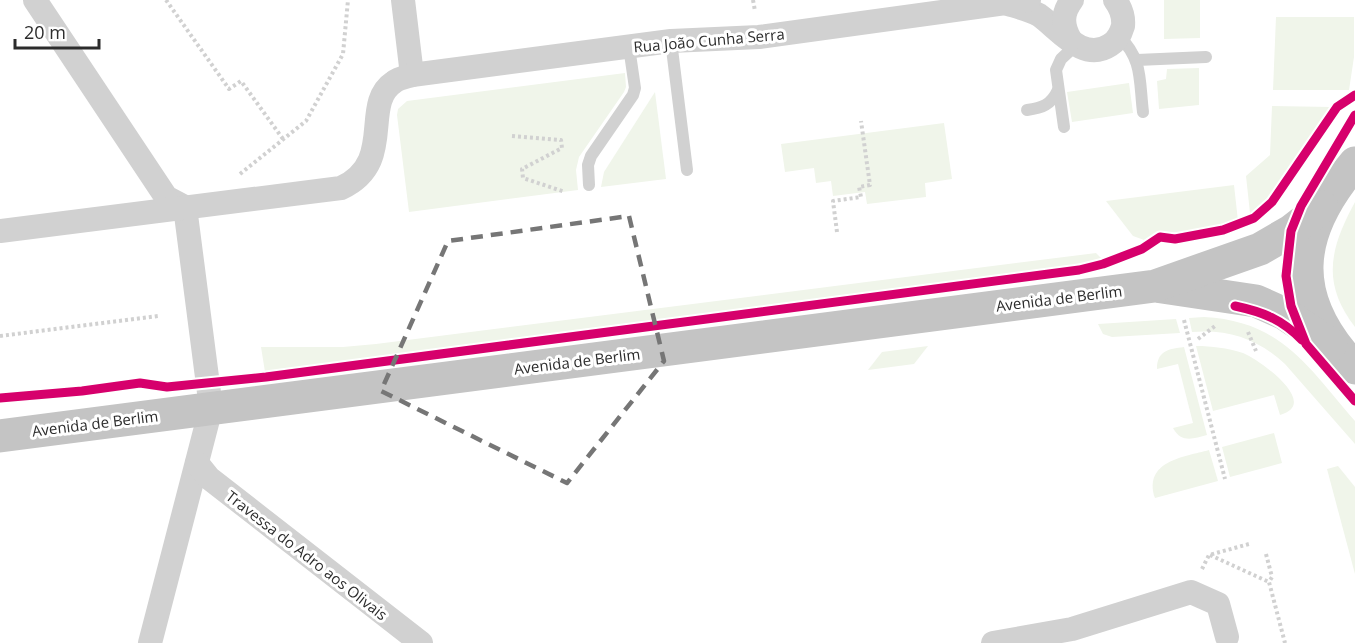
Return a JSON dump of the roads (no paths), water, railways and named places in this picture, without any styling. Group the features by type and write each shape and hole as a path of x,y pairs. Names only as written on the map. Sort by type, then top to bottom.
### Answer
{"main road":[{"path":"1346,359 1314,308 1306,273 1306,255 1322,207 1355,163"},
{"name":"Avenida de Berlim","path":"0,436 1155,286 1260,249 1291,231 1322,207"},
{"name":"Avenida de Berlim","path":"1155,286 1256,301 1285,314 1346,359"}],"street":[{"path":"35,0 166,197 185,207"},
{"path":"0,231 328,191 351,183 360,177 372,158 379,111 387,88 394,82 412,75 403,0"},
{"path":"1072,0 1066,8 1064,24 1073,42 1091,51 1099,50 1114,42 1119,36 1123,14 1115,0"},
{"name":"Rua João Cunha Serra","path":"412,75 670,41 746,38 1017,2 1073,42"},
{"path":"150,643 211,408 185,207"},
{"name":"Travessa do Adro aos Olivais","path":"197,463 209,478 421,643"},
{"path":"993,643 1075,636 1191,592 1218,604 1227,637"}],"lane":[{"path":"1119,36 1130,47 1137,60 1143,112"},
{"path":"670,41 687,170"},
{"path":"1064,127 1056,70 1073,42"},
{"path":"589,185 588,165 591,156 633,95 635,88 629,47"},
{"path":"1137,60 1206,57"},
{"path":"1026,110 1046,106 1058,90"}]}
